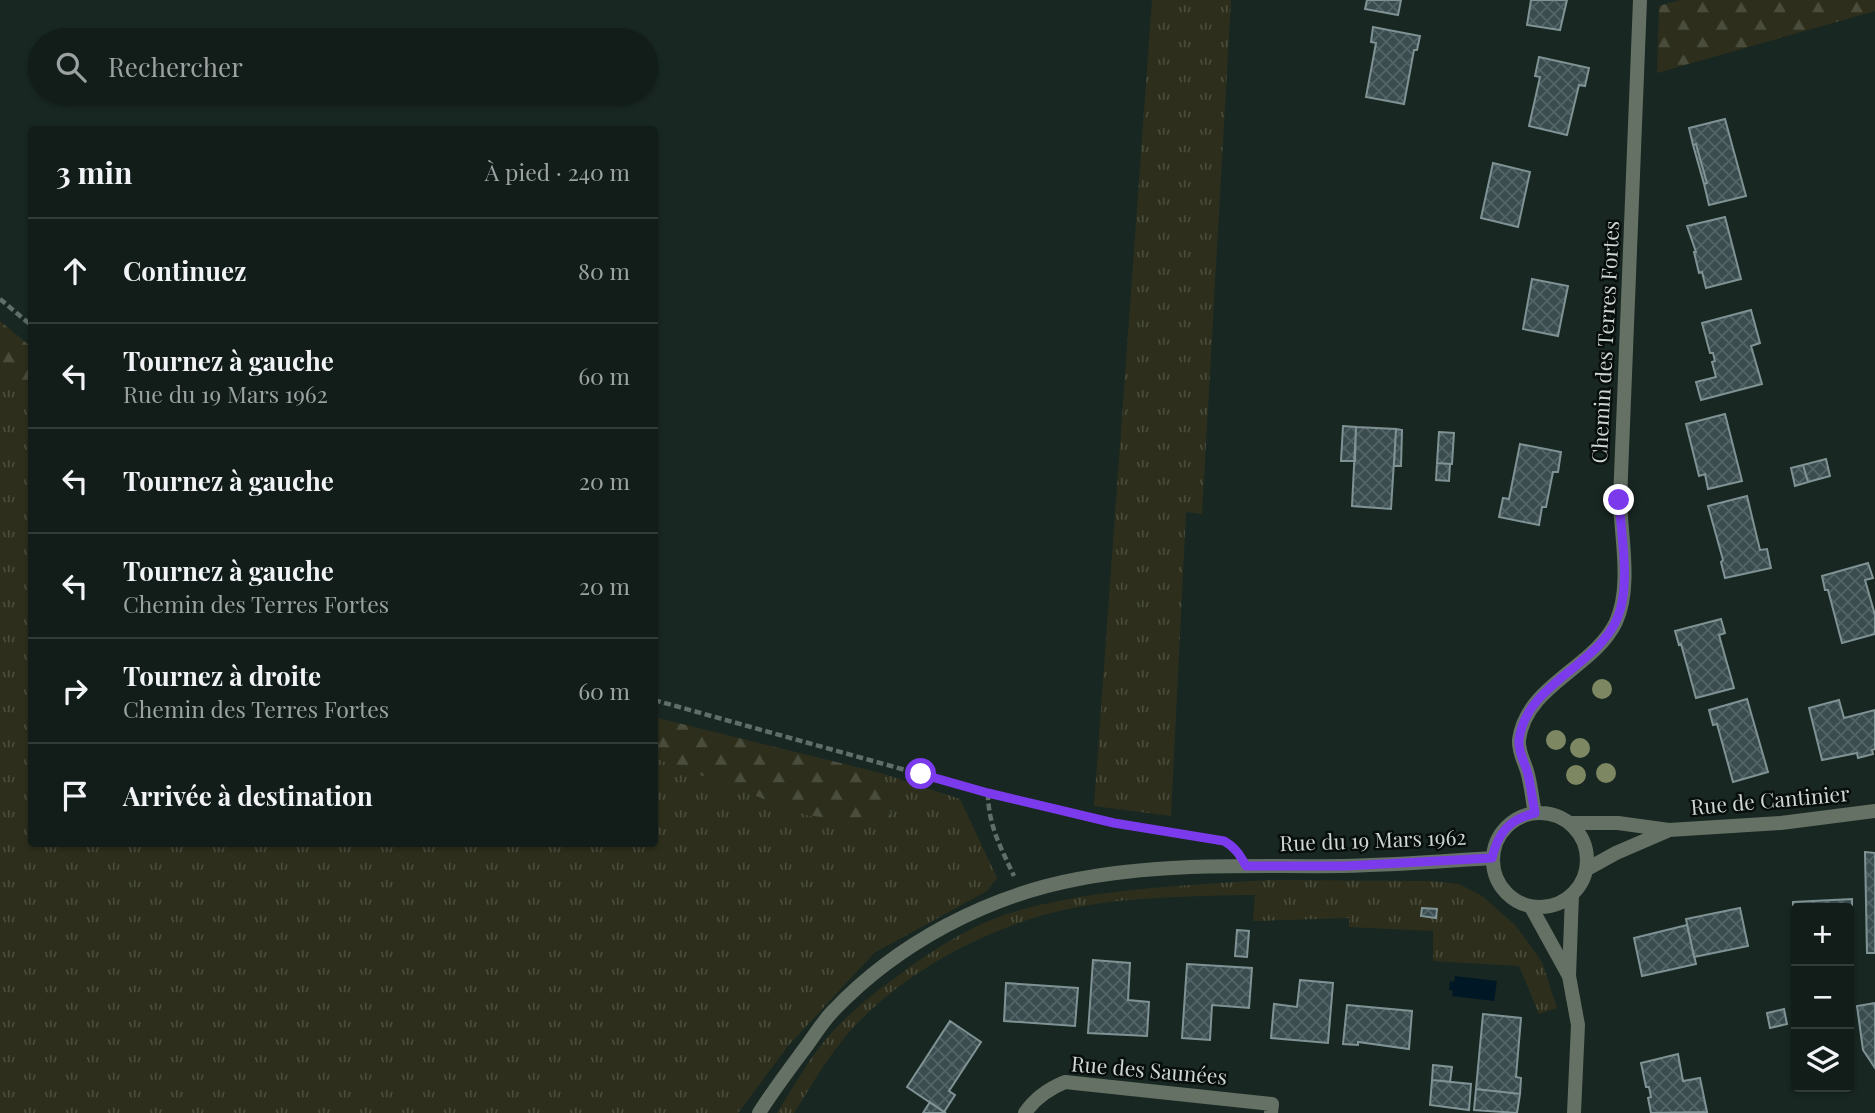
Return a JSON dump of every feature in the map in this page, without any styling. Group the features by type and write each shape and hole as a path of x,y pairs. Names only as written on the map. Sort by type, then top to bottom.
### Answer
{"street":[{"name":"Chemin des Terres Fortes","path":"1535,813 1528,772 1519,743 1521,731 1536,703 1545,693 1607,637 1621,607 1624,583 1619,500 1640,0"},
{"name":"Rue de Cantinier","path":"1569,823 1618,823 1669,830 1781,823 1875,811"},
{"path":"1535,813 1553,815 1569,823 1581,836 1586,852 1587,869 1581,883 1572,895 1560,903 1545,907 1515,901 1502,890 1494,874 1492,858 1496,842 1505,827 1519,817 1535,813"},
{"name":"Rue de Cantinier","path":"1587,869 1669,830"},
{"name":"Rue du 19 Mars 1962","path":"759,1113 832,1012 867,978 902,951 992,903 1022,893 1092,877 1142,871 1246,866 1345,866 1492,858"},
{"path":"1572,895 1569,976 1578,1025 1574,1113"},
{"path":"1531,906 1569,976"},
{"name":"Rue des Saunées","path":"1025,1113 1032,1101 1050,1088 1065,1082 1272,1104 1271,1113"}],"path":[{"path":"0,299 28,323"},
{"path":"658,701 988,793 1114,823 1224,841 1240,854 1246,866"},
{"path":"988,793 992,832 1022,893"}],"green space":[{"path":"1152,0 1231,0 1202,514 1186,512 1171,816 1094,806"},
{"path":"1680,0 1875,0 1875,11 1657,73 1659,6"},
{"path":"0,321 28,344 28,390 0,369"},
{"path":"0,369 28,390 28,847 658,847 658,759 807,815 894,827 881,773 960,799 997,878 987,891 874,953 788,1046 738,1113 0,1113"},
{"path":"658,718 881,773 894,828 807,815 658,759"},
{"path":"1268,880 1432,881 1459,884 1482,896 1516,926 1542,962 1557,1008 1539,1014 1519,966 1433,961 1433,931 1349,927 1349,918 1253,921 1255,895 1118,901 1073,908 1010,926 946,956 916,974 888,995 841,1042 794,1113 777,1113 820,1047 852,1012 924,957 982,924 1042,905 1106,893"}],"water":[{"path":"1455,976 1497,981 1494,1001 1452,996 1453,991 1449,990 1450,981 1454,982"}],"building":[{"path":"1367,0 1401,0 1398,15 1365,9"},
{"path":"1531,0 1567,0 1560,30 1527,25"},
{"path":"1373,27 1420,36 1417,50 1414,50 1404,104 1366,97 1376,43 1371,42"},
{"path":"1539,57 1589,68 1585,86 1579,85 1567,135 1529,126 1540,77 1535,76"},
{"path":"1725,119 1746,196 1709,205 1704,184 1707,183 1689,128"},
{"path":"1696,144 1707,183 1704,184 1693,145"},
{"path":"1493,163 1530,172 1518,227 1481,218"},
{"path":"1725,217 1741,279 1706,288 1702,272 1699,273 1696,252 1687,226"},
{"path":"1532,279 1568,286 1558,336 1523,329"},
{"path":"1751,310 1760,343 1751,346 1762,384 1701,400 1696,382 1716,377 1712,362 1715,361 1713,353 1710,353 1702,323"},
{"path":"1725,414 1742,481 1708,489 1705,474 1699,476 1686,424"},
{"path":"1343,426 1356,427 1355,461 1341,461"},
{"path":"1356,427 1396,429 1391,509 1352,506"},
{"path":"1396,429 1402,430 1401,466 1394,466"},
{"path":"1439,432 1454,433 1452,464 1437,463"},
{"path":"1520,444 1561,452 1558,472 1553,472 1546,507 1542,507 1539,525 1499,517 1503,498 1509,499"},
{"path":"1826,459 1830,476 1808,482 1803,465"},
{"path":"1437,463 1450,464 1449,481 1436,480"},
{"path":"1803,465 1808,482 1795,486 1791,468"},
{"path":"1747,496 1760,550 1767,549 1771,568 1725,578 1721,562 1723,560 1708,506"},
{"path":"1868,563 1873,578 1865,580 1875,615 1875,634 1842,643 1822,576"},
{"path":"1721,619 1725,633 1719,635 1734,688 1696,698 1675,631"},
{"path":"1747,699 1768,772 1733,782 1717,724 1713,725 1709,710"},
{"path":"1839,700 1844,718 1875,710 1873,754 1858,758 1857,753 1822,760 1809,708"},
{"path":"1865,852 1875,853 1875,953 1867,953"},
{"path":"1852,899 1852,903 1793,902"},
{"path":"1422,908 1437,909 1436,918 1421,916"},
{"path":"1740,908 1748,946 1694,957 1686,919"},
{"path":"1687,925 1696,964 1642,976 1634,938"},
{"path":"1237,930 1249,931 1247,957 1235,956"},
{"path":"1093,960 1130,963 1128,1000 1149,1002 1147,1036 1088,1033"},
{"path":"1187,964 1252,968 1249,1008 1212,1005 1210,1040 1182,1038"},
{"path":"1300,980 1333,983 1328,1043 1271,1038 1274,1004 1297,1007"},
{"path":"1006,983 1078,988 1075,1026 1004,1021"},
{"path":"1875,1003 1875,1068 1863,1050 1857,1006"},
{"path":"1347,1005 1412,1011 1409,1049 1358,1042 1358,1045 1343,1044"},
{"path":"1784,1009 1787,1024 1770,1028 1767,1013"},
{"path":"1483,1014 1521,1018 1516,1077 1521,1078 1520,1094 1476,1089"},
{"path":"950,1021 981,1042 949,1091 955,1095 944,1112 907,1087"},
{"path":"1678,1054 1683,1081 1700,1078 1707,1112 1651,1113 1649,1087 1646,1087 1641,1063"},
{"path":"1433,1065 1452,1067 1450,1082 1432,1080"},
{"path":"1432,1080 1471,1084 1469,1110 1430,1105"},
{"path":"1476,1089 1520,1094 1517,1113 1474,1110"},
{"path":"930,1102 944,1112 946,1113 923,1113"}],"route":[{"path":"921,774 1114,823 1224,841 1240,854 1246,866 1345,866 1492,858 1496,842 1505,827 1519,817 1535,813 1528,772 1519,743 1526,721 1545,693 1607,637 1621,607 1624,583 1619,500"}]}
